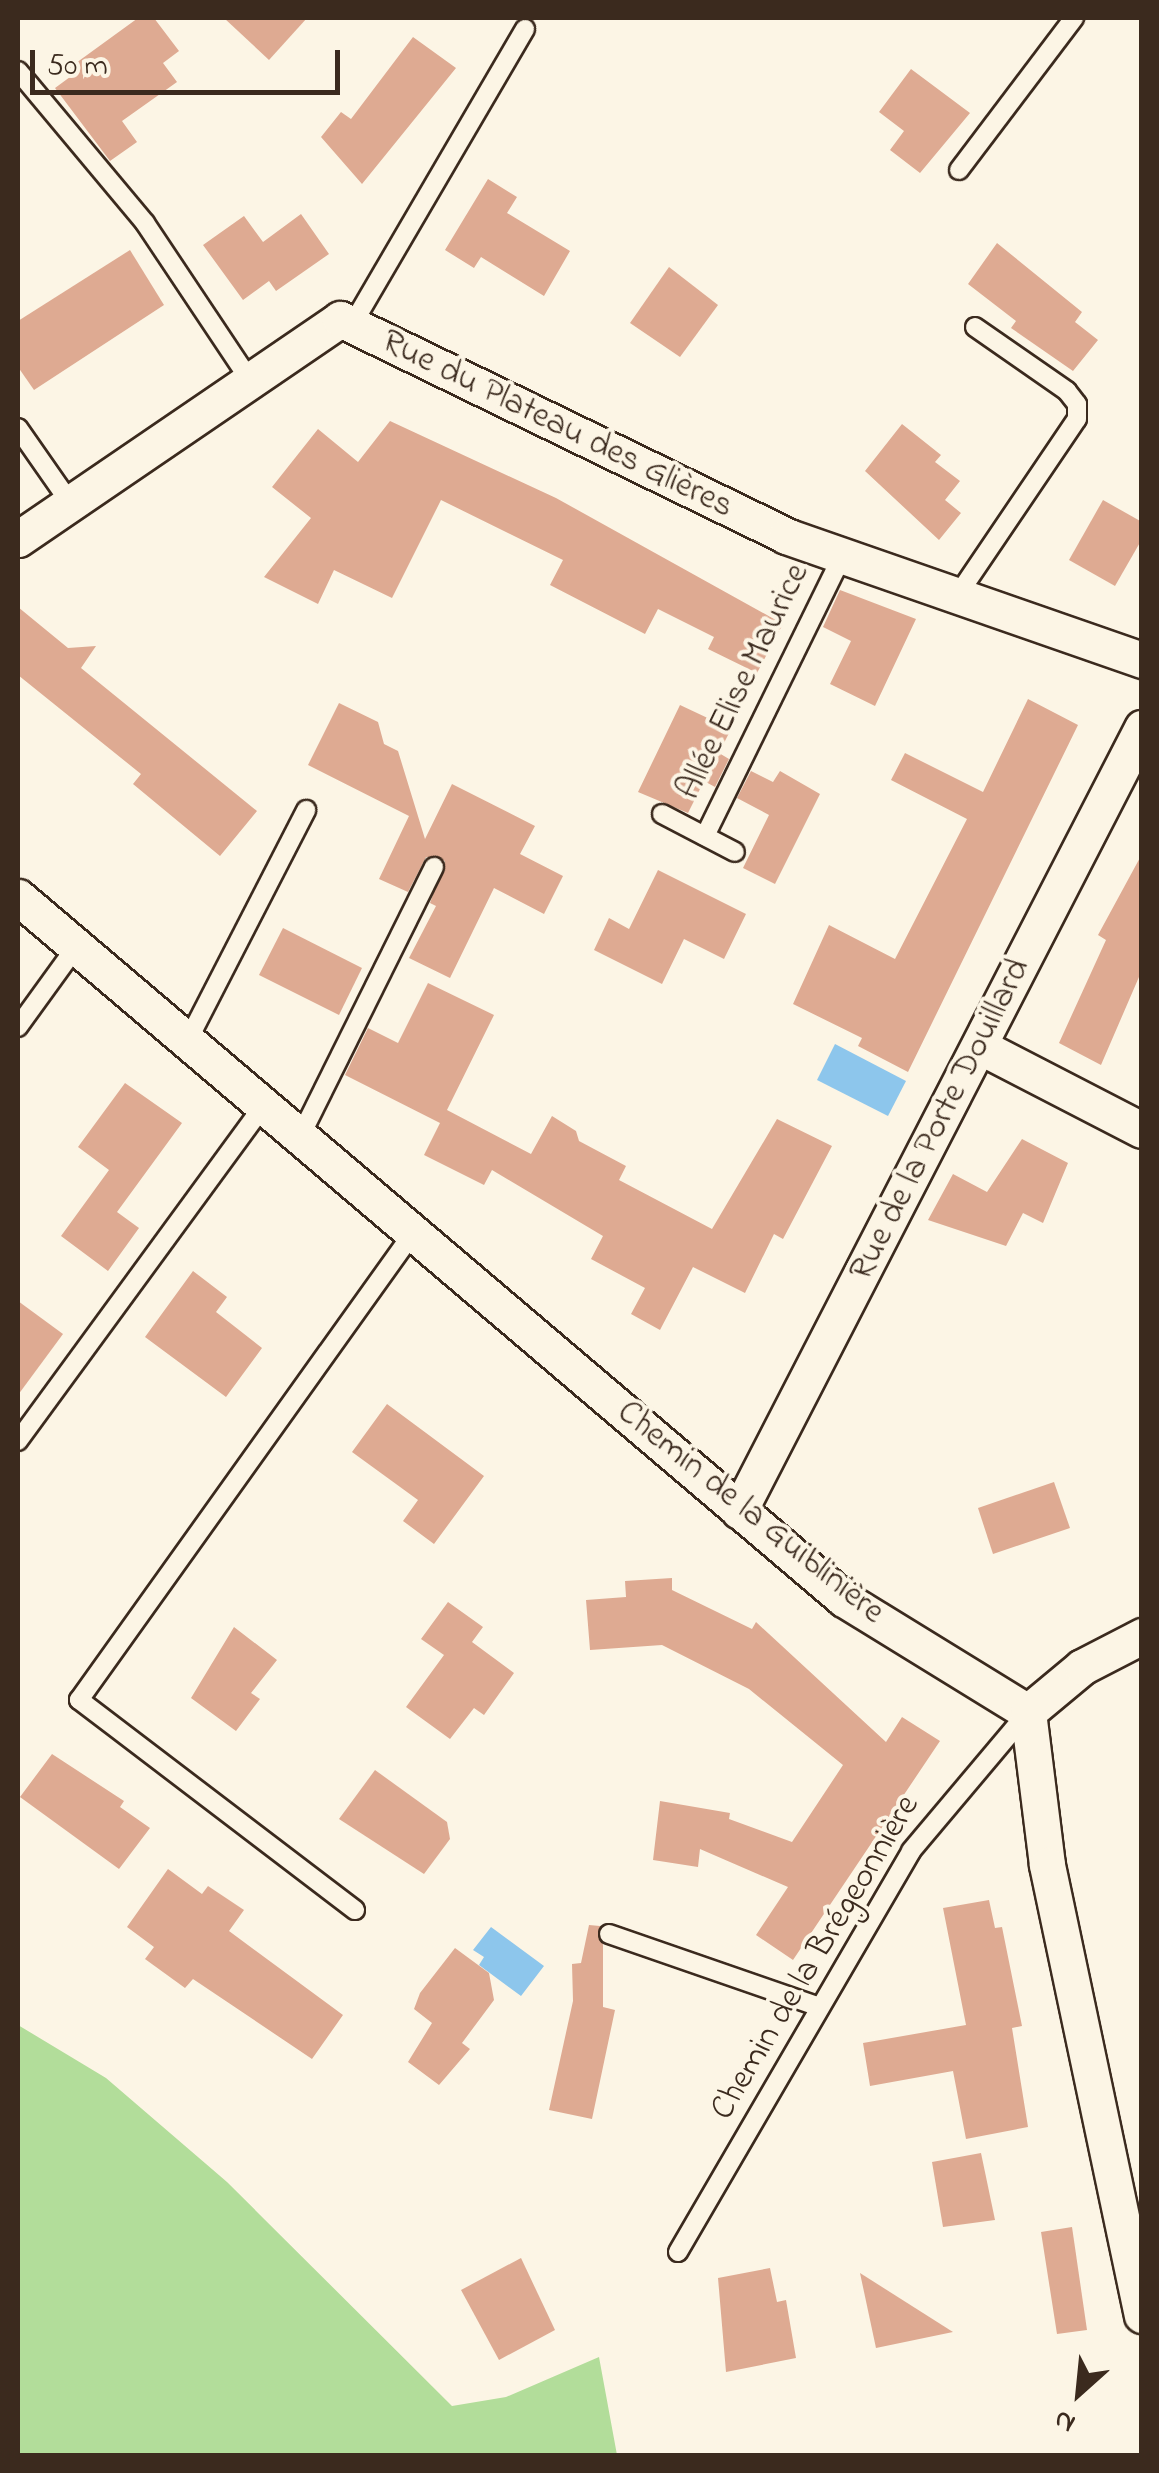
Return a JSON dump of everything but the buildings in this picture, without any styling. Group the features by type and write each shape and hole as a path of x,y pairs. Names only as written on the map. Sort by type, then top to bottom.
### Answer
{"street":[{"name":"Rue du Plateau des Glières","path":"18,539 340,319 786,536 954,599 1142,660"},
{"name":"Rue de la Porte Douillard","path":"738,1511 1142,728"},
{"name":"Chemin de la Guiblinière","path":"18,897 260,1110 844,1599 1028,1712"},
{"path":"980,1046 1142,1130"},
{"path":"1140,2304 1047,1864 1028,1712 1082,1667 1142,1636"}],"lane":[{"path":"959,170 1074,18"},
{"path":"352,325 525,30"},
{"path":"18,70 145,223 249,379"},
{"path":"954,599 1077,419 1077,404 1067,391 975,328"},
{"path":"18,428 69,501"},
{"name":"Allée Elise Maurice","path":"705,836 842,556"},
{"path":"187,1042 306,810"},
{"name":"Allée Elise Maurice","path":"662,814 735,852"},
{"path":"298,1141 434,867"},
{"path":"18,1026 76,947"},
{"path":"18,1441 260,1110"},
{"path":"355,1910 80,1700 410,1237"},
{"name":"Chemin de la Brégeonnière","path":"678,2252 911,1851 1028,1712"},
{"path":"609,1934 820,2007"}],"green space":[{"path":"18,2025 106,2078 227,2182 452,2406 506,2397 599,2357 617,2455 18,2455"}],"water":[{"path":"835,1044 906,1081 888,1116 817,1080"},
{"path":"491,1927 544,1966 521,1996 479,1965 484,1957 473,1950"}]}
